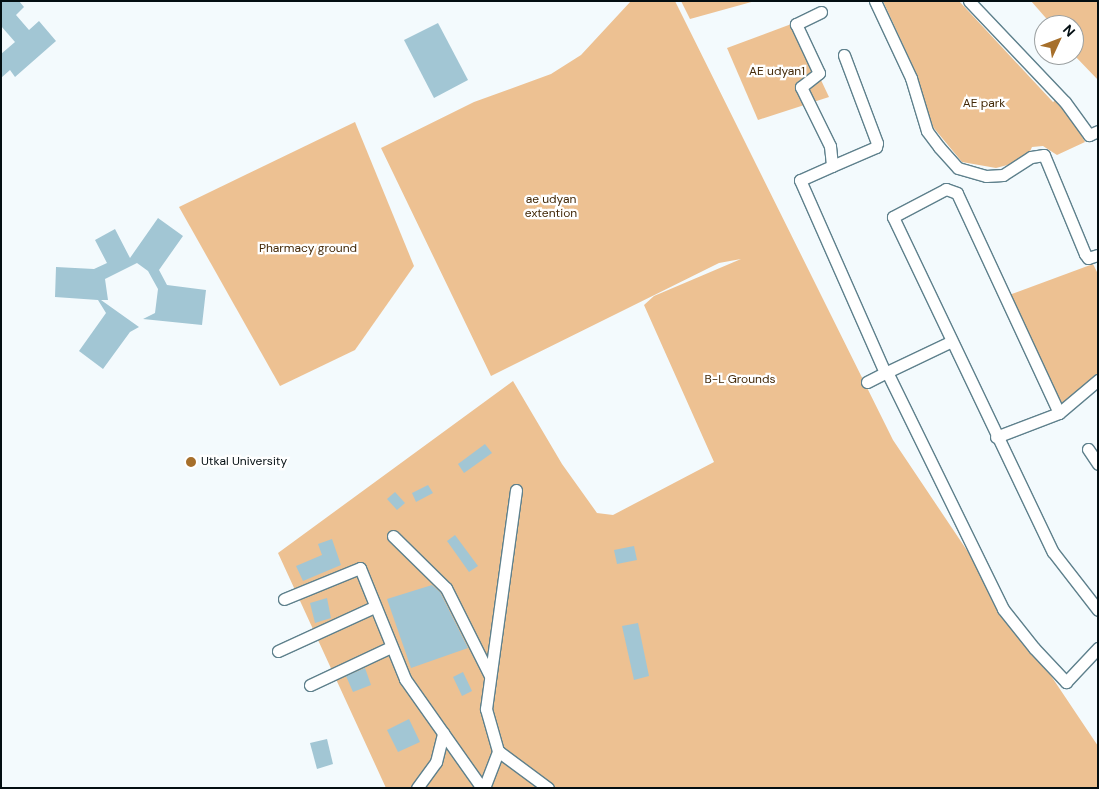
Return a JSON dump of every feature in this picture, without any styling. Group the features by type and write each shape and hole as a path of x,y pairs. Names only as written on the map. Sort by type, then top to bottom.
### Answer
{"street":[{"path":"875,1 911,78 927,130 939,147 958,168 986,176 1003,175 1031,156 1044,155 1085,254 1088,258 1098,255"},
{"path":"969,1 1065,102 1090,135 1098,131"},
{"path":"821,12 796,24 818,73 802,87 830,146 832,166"},
{"path":"844,55 877,143 876,147 800,180 886,372 1003,609 1066,682 1098,648"},
{"path":"1059,413 957,193 946,189 893,217 950,342 1053,552 1098,610"},
{"path":"867,382 950,342"},
{"path":"996,437 1059,413 1098,380"},
{"path":"1088,449 1098,464"},
{"path":"516,490 486,709 498,751 548,788"},
{"path":"393,536 446,588 490,676"},
{"path":"284,599 360,568 389,648 405,679 483,788"},
{"path":"278,650 374,607"},
{"path":"310,685 389,648"},
{"path":"417,788 436,762 443,733"},
{"path":"483,788 498,751"}],"green space":[{"path":"631,1 675,1 893,440 1098,746 1098,788 386,788 278,553 513,381 562,464 597,513 613,515 714,462 644,305 654,296 741,259 719,263 491,376 381,148 474,102 551,74 581,55"},
{"path":"681,1 755,1 690,19"},
{"name":"AE park","path":"883,1 959,1 1053,102 1060,97 1085,142 1057,155 1043,146 1032,147 1026,160 996,168 962,162 933,127 915,71"},
{"path":"1031,1 1098,1 1098,80 1084,65 1084,15 1043,15"},
{"name":"AE udyan1","path":"794,23 829,97 758,120 727,48"},
{"name":"Pharmacy ground","path":"355,122 414,266 355,350 280,386 179,207"},
{"path":"1093,264 1098,274 1098,373 1060,405 1009,295"}],"building":[{"path":"1,1 19,1 24,7 16,15 29,30 39,21 56,41 15,77 10,70 1,78 1,54 15,42 1,26"},
{"path":"438,23 468,80 434,98 404,40"},
{"path":"158,218 183,236 159,270 167,285 206,290 202,325 143,319 155,313 158,289 148,271 137,263 105,279 108,300 101,300 139,327 130,332 103,369 79,351 106,313 98,300 55,297 56,267 94,269 107,263 95,240 115,229 130,258"},
{"path":"485,444 492,453 464,473 458,464"},
{"path":"428,485 433,493 416,502 412,493"},
{"path":"395,492 405,503 397,510 387,499"},
{"path":"455,535 478,566 469,572 447,541"},
{"path":"332,539 341,565 303,581 296,566 322,555 318,544"},
{"path":"634,546 637,560 617,564 614,550"},
{"path":"432,585 440,592 468,648 411,668 387,599"},
{"path":"327,598 331,618 315,623 310,603"},
{"path":"638,623 649,676 634,680 622,626"},
{"path":"365,668 371,685 353,692 346,676"},
{"path":"463,672 472,691 462,696 453,677"},
{"path":"409,719 420,742 398,752 387,730"},
{"path":"327,739 333,764 317,769 310,743"}],"place":[{"name":"Utkal University","path":"191,462"}],"park label":[{"name":"ae udyan extention","path":"551,207"},
{"name":"B-L Grounds","path":"740,380"}]}
